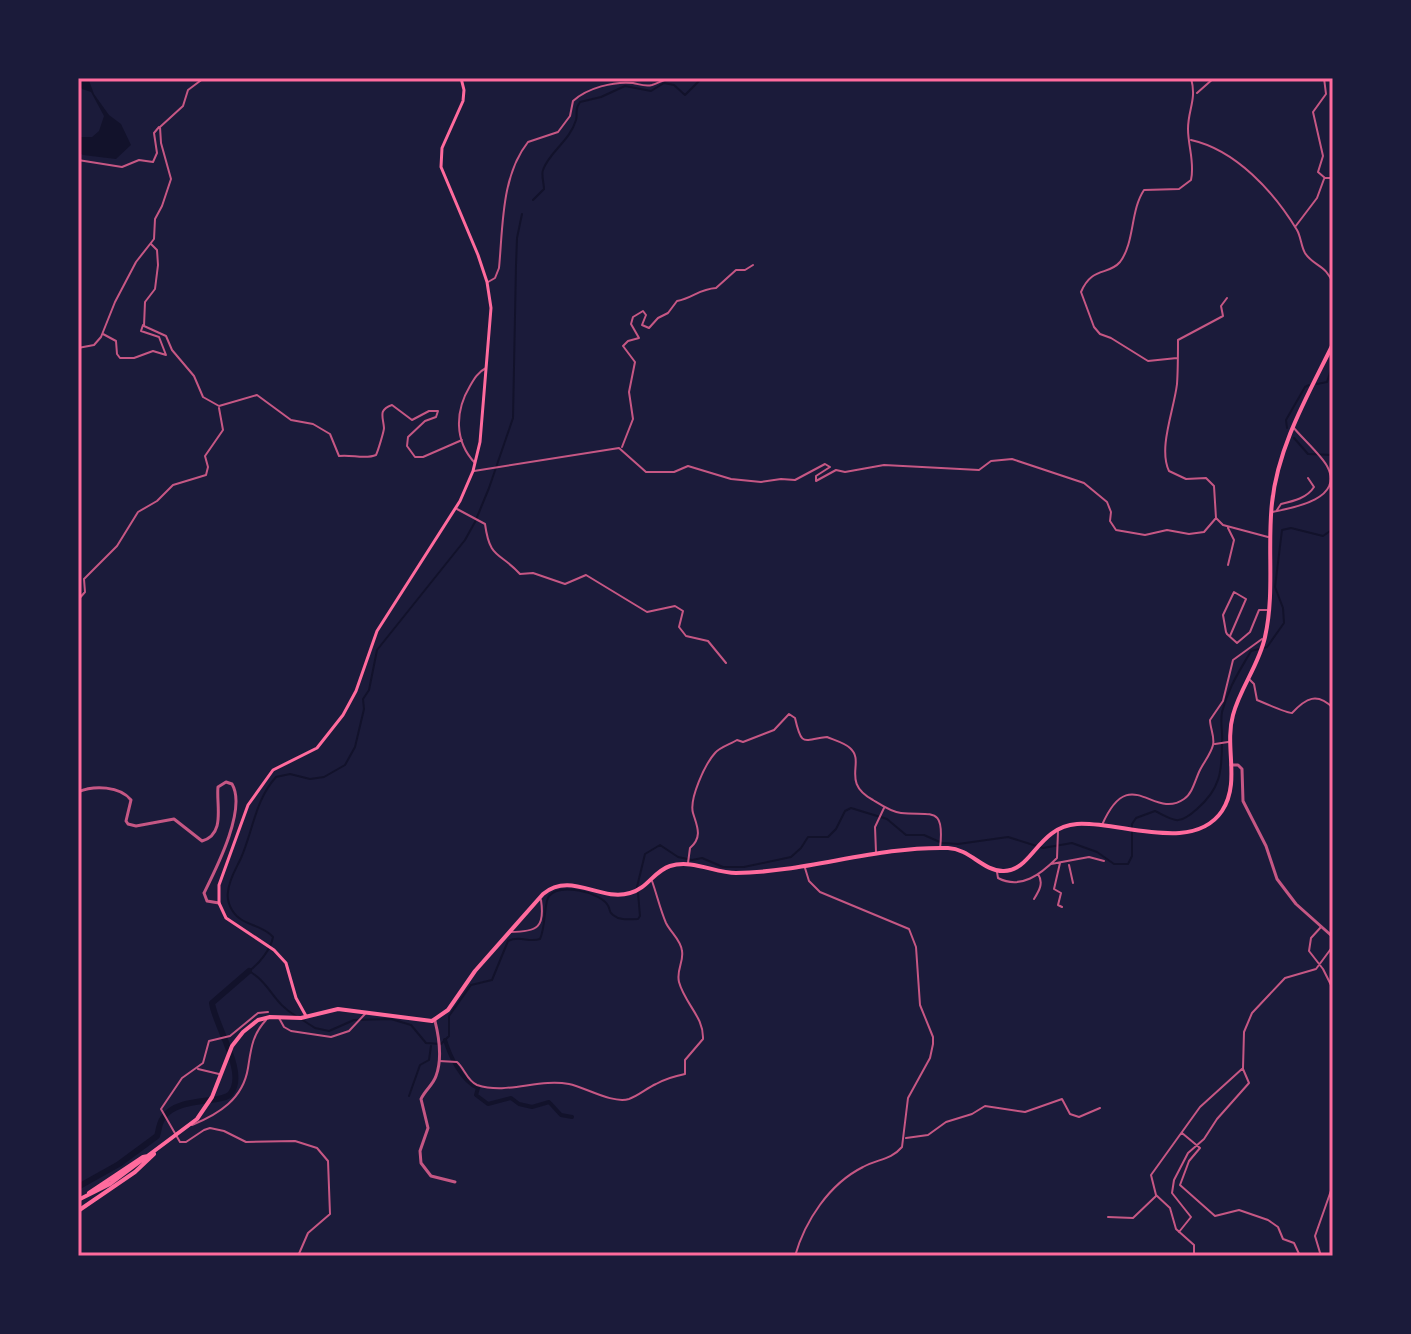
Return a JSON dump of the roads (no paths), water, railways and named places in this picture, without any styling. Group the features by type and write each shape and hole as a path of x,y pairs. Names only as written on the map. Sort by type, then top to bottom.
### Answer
{"highway":[{"path":"78,1201 97,1192 190,1125 209,1103 232,1046 254,1022 269,1015 304,1017 333,1009 367,1011 424,1022 434,1020 448,1010 469,978 539,898 553,887 563,884 618,894 639,889 670,866 688,865 737,873 805,867 940,844 961,850 997,871 1009,871 1017,868 1040,842 1058,829 1078,824 1183,833 1208,825 1220,813 1231,792 1232,718 1265,638 1269,538 1279,465 1293,427 1333,344"},
{"path":"78,1211 135,1172 155,1152"},
{"path":"78,1201 149,1156"}],"main road":[{"path":"304,1017 288,966 274,950 229,920 219,903 219,885 248,805 273,770 317,748 335,726 356,691 377,631 455,508 476,464 491,308 487,282 441,167 442,148 463,101 461,78"}],"street":[{"path":"78,160 122,167 139,160 153,162 157,153 154,131 157,126 160,127 183,106 188,90 204,78"},
{"path":"487,282 498,273 505,202 528,142 558,132 570,116 573,101 586,93 613,84 650,86 663,79 676,78"},
{"path":"1178,358 1148,361 1098,333 1081,292 1091,277 1116,266 1121,260 1134,208 1144,190 1179,189 1191,180 1193,163 1188,125 1195,94 1191,78"},
{"path":"1195,94 1214,78"},
{"path":"1324,78 1326,94 1313,112 1323,156 1318,172 1325,178 1333,178"},
{"path":"78,348 94,345 136,262 155,236 155,219 171,179 160,127"},
{"path":"1189,140 1202,142 1233,160 1272,195 1295,227 1306,255 1326,269 1333,284"},
{"path":"1295,227 1317,198 1325,178"},
{"path":"102,333 116,341 117,356 120,358 134,358 153,351 166,355 159,337 141,331 140,327 145,302 155,289 157,250 151,244"},
{"path":"621,448 631,430 634,414 629,392 635,362 623,346 639,338 631,324 633,317 638,312 645,313 642,325 649,328 677,301 686,300 703,289 716,288 736,270 743,271 753,265"},
{"path":"473,471 621,448 646,472 674,472 688,466 715,475 758,482 795,480 825,464 830,467 815,480 836,470 845,472 884,465 979,470 991,461 1012,459 1084,483 1107,502 1110,521 1116,530 1145,535 1167,530 1193,534 1206,530 1216,518 1215,490 1211,481 1180,478 1167,468 1165,443 1177,385 1179,338 1223,316 1221,306 1227,298"},
{"path":"143,324 145,328 166,336 172,350 194,376 203,397 219,406 259,396 296,423 313,424 330,434 339,456 354,454 370,458 376,455 384,432 381,413 392,405 412,420 429,411 438,411 436,417 425,421 408,437 407,446 415,457 423,457 462,440"},
{"path":"476,464 462,440 458,421 460,405 474,379 486,368"},
{"path":"78,600 85,592 84,579 121,542 138,512 157,501 173,485 206,475 208,467 205,456 223,430 219,406"},
{"path":"1274,512 1295,508 1321,497 1328,487 1328,467 1293,427"},
{"path":"1274,512 1281,504 1296,500 1312,490 1314,487 1308,478"},
{"path":"455,508 486,526 486,537 493,554 508,562 520,574 533,573 565,584 586,575 647,612 675,606 683,611 679,627 686,636 708,641 726,663"},
{"path":"1216,518 1227,527 1234,540 1228,565"},
{"path":"1227,527 1269,538"},
{"path":"1230,636 1246,597 1234,592 1223,615 1226,632 1230,636 1238,643 1250,632 1259,610 1268,610"},
{"path":"1102,826 1111,805 1128,795 1135,794 1165,803 1184,800 1215,744 1210,720 1223,701 1229,666 1237,656 1265,638"},
{"path":"1249,679 1254,684 1257,700 1277,706 1287,713 1292,713 1301,703 1316,698 1323,698 1333,708"},
{"path":"688,865 690,848 697,840 698,823 693,812 695,789 716,751 737,740 743,742 770,732 789,714 795,718 799,733 806,740 812,742 827,737 848,746 856,757 853,775 859,789 884,807 899,813 924,812 933,815 940,823 940,844"},
{"path":"1215,744 1230,742"},
{"path":"1231,765 1242,769 1243,801 1285,893 1333,937"},
{"path":"78,792 95,787 126,793 132,805 126,823 136,826 174,819 202,841 208,839 218,824 218,787 226,782 232,784 236,798 234,811 220,864 204,893 207,901 219,903"},
{"path":"876,853 874,830 884,807"},
{"path":"997,871 998,878 1011,883 1022,882 1050,865 1057,858 1058,829"},
{"path":"1050,865 1089,857 1104,861"},
{"path":"1069,862 1073,883"},
{"path":"1060,863 1054,889 1061,893 1058,905 1062,907"},
{"path":"795,1256 809,1219 841,1183 860,1168 895,1154 902,1147 908,1098 930,1058 933,1044 919,1000 914,940 904,926 820,892 809,881 805,867"},
{"path":"1034,899 1041,887 1038,873"},
{"path":"438,1061 457,1062 470,1080 497,1089 527,1087 541,1082 567,1084 626,1100 671,1077 685,1074 685,1060 703,1039 703,1023 679,983 678,972 683,957 680,943 666,922 651,879"},
{"path":"509,932 539,927 542,917 539,898"},
{"path":"1321,927 1309,944 1310,953 1333,989"},
{"path":"1179,1232 1191,1217 1172,1193 1173,1187 1185,1157 1204,1139 1249,1083 1243,1068 1244,1032 1252,1013 1285,978 1312,971 1320,965 1333,946"},
{"path":"279,1017 286,1030 319,1037 343,1034 367,1011"},
{"path":"190,1125 217,1112 236,1097 245,1079 254,1035 269,1015 258,1013 235,1033 209,1041 207,1057 198,1069 182,1078 161,1106 175,1137 184,1143 204,1130 218,1129 246,1142 295,1141 322,1152 328,1161 330,1214 308,1233 298,1256"},
{"path":"434,1020 439,1040 437,1075 421,1099 428,1128 420,1158 423,1169 431,1176 455,1182"},
{"path":"1194,1256 1192,1242 1179,1232 1170,1208 1156,1195 1151,1175 1209,1097 1243,1068"},
{"path":"198,1069 221,1074"},
{"path":"904,1138 928,1135 946,1122 972,1114 985,1106 1025,1112 1062,1099 1070,1114 1079,1117 1100,1108"},
{"path":"1181,1133 1200,1149 1189,1161 1181,1181 1182,1189 1215,1216 1239,1210 1270,1221 1278,1227 1283,1239 1293,1242 1300,1256"},
{"path":"1321,1256 1315,1236 1333,1185"},
{"path":"1108,1217 1133,1218 1156,1195"}],"waterway":[{"path":"533,200 544,189 543,170 573,127 580,102 625,86 651,91 664,83 674,85 685,95 702,78"},
{"path":"296,1016 249,971 264,956 273,937 236,915 228,899 230,883 259,806 276,777 290,774 310,779 324,777 345,765 355,747 364,709 363,699 369,690 377,650 465,540 475,522 513,418 517,238 522,214"},
{"path":"1317,384 1327,382 1333,363"},
{"path":"1287,428 1286,420 1309,385"},
{"path":"1294,438 1308,454 1333,455"},
{"path":"637,887 645,854 660,845 678,857 692,860 702,858 723,867 744,867 791,857 808,837 828,837 845,811 851,808 887,819 906,835 924,835 942,843 958,844 1008,837 1043,848 1072,843 1097,852 1114,864 1128,864 1132,856 1132,824 1136,818 1155,811 1181,820 1205,802 1215,787 1221,763 1222,712 1227,695 1251,651 1267,647 1284,623 1283,608 1275,587 1282,530 1291,528 1323,536 1333,529"},
{"path":"301,1019 315,1028 329,1031 354,1020 391,1019 411,1025 426,1043 441,1044 449,1036 449,1016 471,985 492,980 508,941 540,939 546,903 554,892 570,890 596,896 608,906 610,912 622,919 638,919 640,916 638,893"},
{"path":"78,1187 119,1164 157,1136 162,1120 170,1111 189,1103 226,1097 231,1093 235,1084 233,1061 212,1003 249,971"},
{"path":"445,1040 457,1068 478,1088 476,1095 488,1104 511,1098 532,1107 549,1102 561,1115 572,1117"},
{"path":"409,1096 420,1065 429,1060 431,1046"}]}
